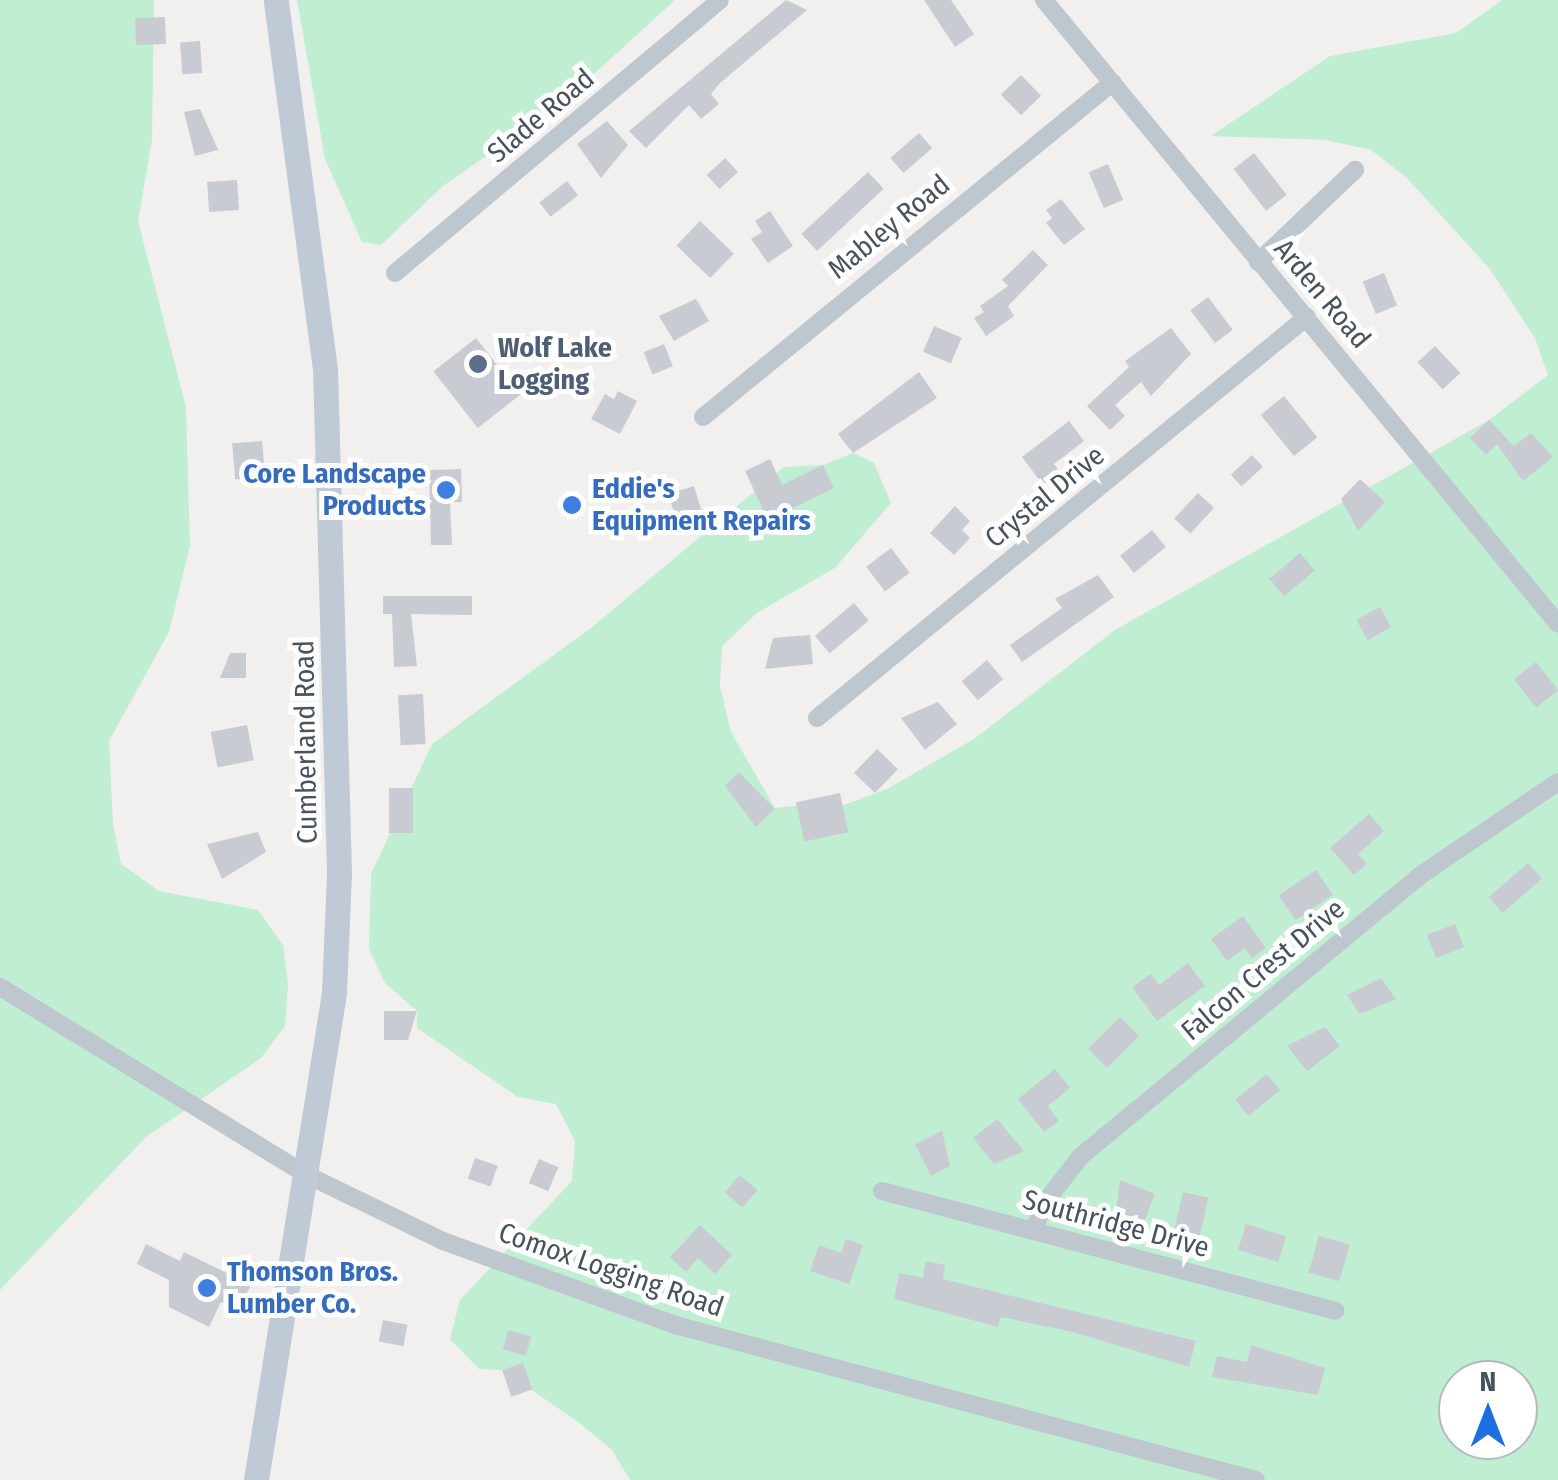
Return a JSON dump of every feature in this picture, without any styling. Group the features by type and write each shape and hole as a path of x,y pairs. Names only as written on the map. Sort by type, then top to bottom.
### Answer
{"street":[{"name":"Cumberland Road","path":"256,1480 307,1175 338,933 329,437 276,0"},
{"name":"Slade Road","path":"395,272 720,0"},
{"name":"Arden Road","path":"1044,0 1558,624"},
{"name":"Mabley Road","path":"702,418 1113,82"},
{"path":"1258,262 1355,170"},
{"name":"Crystal Drive","path":"817,718 1306,317"},
{"name":"Falcon Crest Drive","path":"1034,1231 1043,1205 1080,1157 1418,877 1558,782"},
{"name":"Comox Logging Road","path":"0,987 307,1175 443,1241 675,1325 1256,1480"},
{"name":"Southridge Drive","path":"882,1191 1335,1311"}],"green space":[{"path":"0,0 154,0 152,140 138,221 186,407 190,546 169,632 109,741 113,824 121,864 159,891 258,910 283,945 288,985 285,1026 261,1058 146,1137 0,1290"},
{"path":"297,0 675,0 559,106 443,186 381,245 362,242 325,159"},
{"path":"1502,0 1558,0 1558,1480 630,1480 612,1450 577,1421 502,1370 479,1369 450,1339 460,1300 572,1181 575,1141 556,1104 518,1097 417,1028 417,1011 385,983 369,949 371,874 432,744 591,628 784,467 823,465 853,453 874,463 891,503 835,568 757,613 722,646 720,687 731,732 775,808 813,804 828,811 887,789 974,739 1115,630 1489,420 1548,375 1535,338 1490,269 1406,177 1371,150 1325,140 1211,136 1330,56 1456,33"}],"building":[{"path":"786,0 807,10 720,83 711,94 719,104 701,119 689,105 646,148 629,131"},
{"path":"924,0 951,0 974,34 955,47"},
{"path":"165,17 166,44 136,45 135,18"},
{"path":"200,41 202,73 182,74 180,42"},
{"path":"1021,75 1041,96 1021,115 1001,94"},
{"path":"200,109 218,150 195,156 184,112"},
{"path":"607,121 628,145 601,178 577,144"},
{"path":"919,133 932,148 903,173 890,158"},
{"path":"1254,153 1287,195 1266,211 1234,169"},
{"path":"725,158 738,172 720,189 707,175"},
{"path":"1108,164 1123,200 1104,208 1089,172"},
{"path":"868,172 884,189 817,251 801,234"},
{"path":"237,180 239,210 209,212 207,182"},
{"path":"567,181 578,195 551,217 539,203"},
{"path":"1061,199 1085,229 1064,245 1046,223 1052,218 1046,210"},
{"path":"770,211 793,246 768,263 751,239 762,232 755,221"},
{"path":"700,221 734,254 710,278 676,245"},
{"path":"1033,250 1048,265 1008,306 1014,316 986,336 974,318 984,312 980,306 1008,286 1002,280"},
{"path":"1384,273 1397,305 1376,314 1363,282"},
{"path":"1208,297 1233,330 1215,343 1190,310"},
{"path":"696,299 709,321 674,341 659,316"},
{"path":"934,326 962,338 951,363 923,352"},
{"path":"1171,328 1191,354 1151,396 1141,382 1115,405 1125,416 1110,430 1087,406 1129,367 1125,361"},
{"path":"476,338 520,395 478,428 433,371"},
{"path":"664,344 673,366 653,374 644,352"},
{"path":"1435,346 1460,373 1443,389 1417,362"},
{"path":"919,372 937,398 853,453 838,434"},
{"path":"618,391 637,401 620,434 591,419 605,394 614,399"},
{"path":"1284,396 1317,437 1294,456 1261,415"},
{"path":"1489,420 1514,446 1531,433 1553,457 1523,481 1497,444 1486,455 1470,438"},
{"path":"1069,421 1084,441 1054,464 1060,472 1043,485 1022,457"},
{"path":"262,441 265,477 235,479 232,444"},
{"path":"1252,455 1263,467 1242,486 1231,475"},
{"path":"770,459 782,485 823,465 834,488 768,520 745,471"},
{"path":"461,469 462,502 450,502 452,545 431,545 429,470"},
{"path":"1360,479 1385,502 1358,531 1341,499"},
{"path":"694,486 702,512 676,520 668,494"},
{"path":"1198,493 1214,508 1190,534 1174,519"},
{"path":"955,506 970,521 962,530 970,538 954,555 930,533"},
{"path":"1152,530 1166,547 1134,573 1120,556"},
{"path":"891,548 910,573 885,591 866,567"},
{"path":"1300,553 1315,571 1284,596 1269,579"},
{"path":"1098,575 1114,597 1022,662 1010,645 1062,608 1055,599"},
{"path":"383,596 472,596 472,615 411,614 417,666 394,667 392,614 383,614"},
{"path":"854,603 869,621 830,653 815,636"},
{"path":"1380,607 1391,627 1368,640 1356,620"},
{"path":"810,635 813,664 765,669 773,638"},
{"path":"230,653 246,653 246,678 220,678"},
{"path":"987,660 1003,679 978,700 962,681"},
{"path":"1536,662 1558,690 1536,708 1514,679"},
{"path":"423,694 426,744 401,745 398,695"},
{"path":"938,702 957,724 925,750 901,718"},
{"path":"247,725 254,760 218,767 211,732"},
{"path":"877,749 898,769 875,793 854,773"},
{"path":"739,772 775,809 756,827 725,786"},
{"path":"389,788 413,788 413,833 389,833"},
{"path":"840,793 848,832 804,841 796,802"},
{"path":"1369,814 1384,831 1358,854 1367,864 1354,875 1330,848"},
{"path":"258,832 266,852 222,879 207,844"},
{"path":"1528,863 1542,879 1503,913 1489,897"},
{"path":"1316,870 1333,895 1295,920 1279,895"},
{"path":"1243,916 1266,948 1252,958 1245,948 1227,961 1211,939"},
{"path":"1455,924 1464,947 1436,958 1427,935"},
{"path":"1188,963 1205,986 1157,1021 1132,987 1151,974 1159,985"},
{"path":"1381,978 1396,999 1360,1014 1347,995"},
{"path":"384,1011 417,1011 408,1040 384,1040"},
{"path":"1120,1017 1139,1036 1107,1068 1088,1049"},
{"path":"1325,1027 1340,1046 1307,1071 1287,1046"},
{"path":"1055,1069 1070,1088 1048,1106 1059,1121 1044,1132 1018,1099"},
{"path":"1267,1074 1280,1090 1248,1116 1235,1100"},
{"path":"997,1119 1024,1151 994,1164 973,1138"},
{"path":"942,1131 950,1166 931,1176 915,1144"},
{"path":"475,1158 498,1166 491,1187 468,1179"},
{"path":"539,1159 558,1167 548,1191 529,1183"},
{"path":"740,1175 757,1190 742,1207 725,1192"},
{"path":"1120,1180 1155,1194 1144,1222 1116,1211"},
{"path":"1183,1192 1208,1198 1199,1237 1174,1231"},
{"path":"1246,1224 1286,1236 1278,1262 1238,1250"},
{"path":"700,1225 732,1255 715,1274 698,1258 686,1272 670,1257"},
{"path":"1319,1236 1350,1245 1339,1281 1309,1273"},
{"path":"846,1239 863,1245 849,1284 810,1271 819,1245 841,1253"},
{"name":"Thomson Bros. Lumber Co.","path":"146,1244 180,1261 184,1252 251,1285 238,1310 221,1302 209,1327 169,1307 169,1280 137,1264"},
{"path":"926,1261 945,1265 943,1279 1196,1341 1189,1367 1073,1332 1001,1317 998,1327 894,1299 899,1273 923,1278"},
{"path":"383,1320 408,1325 403,1346 379,1342"},
{"path":"508,1330 531,1336 526,1356 503,1349"},
{"path":"1251,1345 1325,1368 1318,1395 1212,1377 1217,1356 1247,1362"},
{"path":"523,1363 532,1389 511,1397 502,1370"}],"place":[{"name":"Wolf Lake Logging","path":"478,364"},
{"name":"Core Landscape Products","path":"446,490"},
{"name":"Eddie's Equipment Repairs","path":"572,505"},
{"name":"Thomson Bros. Lumber Co.","path":"207,1288"}]}
